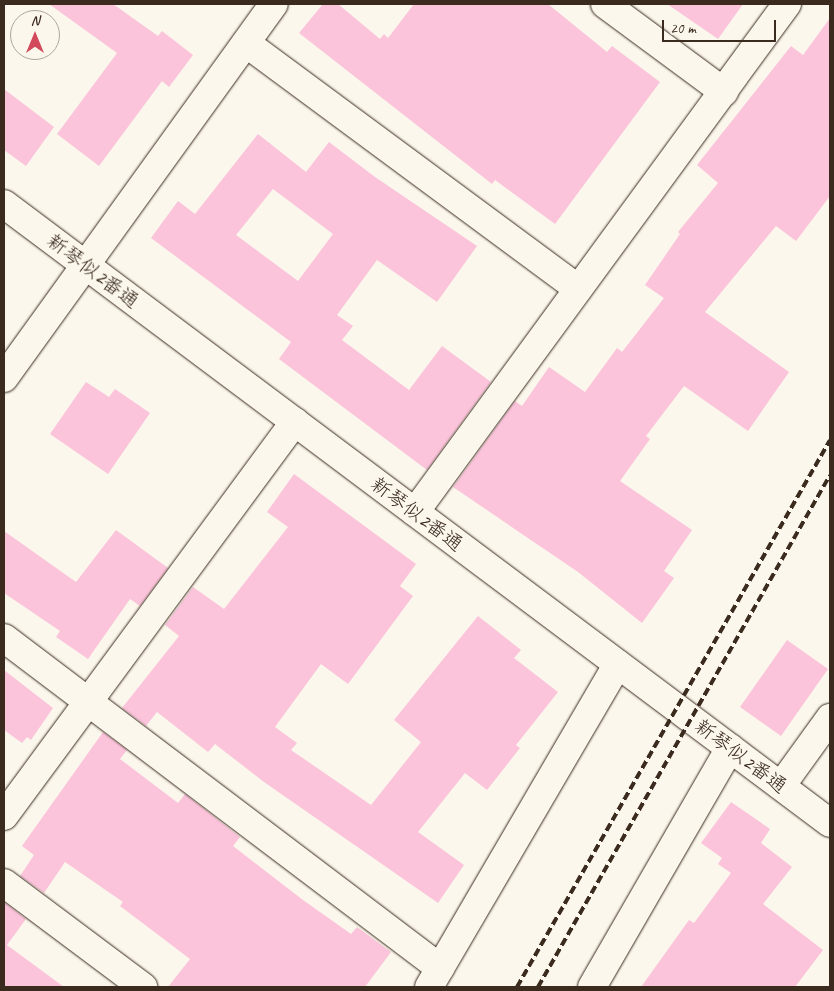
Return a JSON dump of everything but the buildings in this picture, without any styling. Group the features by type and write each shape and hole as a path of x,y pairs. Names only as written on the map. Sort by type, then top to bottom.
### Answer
{"street":[{"path":"4,378 274,4"},
{"path":"605,4 724,92"},
{"path":"415,512 787,4"},
{"path":"246,42 578,289"},
{"name":"新琴似2番通","path":"4,204 830,823"},
{"path":"4,816 295,422"},
{"path":"4,638 88,700 435,978 618,664"},
{"path":"781,786 830,718"},
{"path":"592,987 730,748"},
{"path":"4,883 143,987"}],"railway":[{"path":"517,987 830,440"},
{"path":"538,987 830,475"}]}
